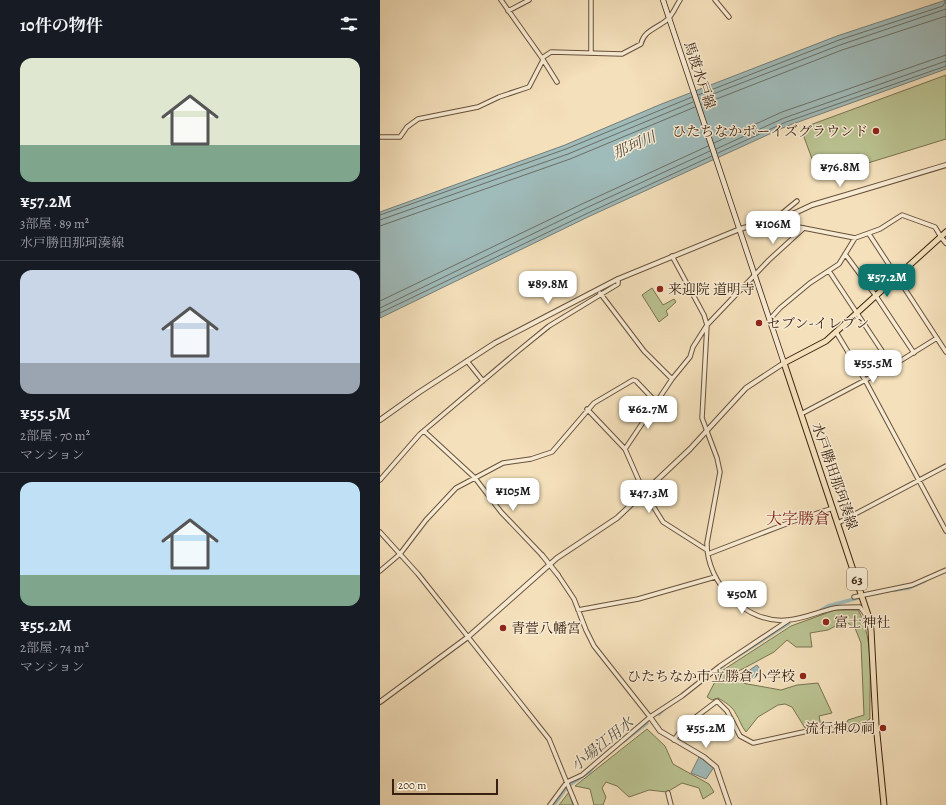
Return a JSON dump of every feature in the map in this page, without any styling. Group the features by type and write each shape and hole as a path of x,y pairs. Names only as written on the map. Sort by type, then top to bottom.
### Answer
{"main road":[{"name":"馬渡水戸線","path":"663,0 784,363"},
{"path":"784,363 820,345 946,232"},
{"name":"水戸勝田那珂湊線","path":"784,363 862,595 872,630 876,724 884,805"}],"street":[{"path":"500,0 543,59 557,82"},
{"path":"508,11 529,0"},
{"path":"591,0 591,53"},
{"path":"380,137 400,137 407,127 418,119 478,107 499,96 529,87 543,59 551,52 622,54 627,52 641,44 642,38 647,32 669,18 680,0"},
{"path":"715,0 729,17"},
{"path":"380,420 467,361 525,326 618,279 740,229 775,219 832,199 946,165"},
{"path":"775,219 797,201"},
{"path":"775,219 778,223 855,238 870,234 902,215 935,227 946,243"},
{"path":"626,449 672,379 690,357 693,348 707,325 782,247 804,228"},
{"path":"870,234 946,352"},
{"path":"770,319 780,308 810,283 839,264 855,238"},
{"path":"845,254 876,296 914,353"},
{"path":"672,256 696,298 707,325 702,418 705,432 717,458 720,472 708,532 707,550 715,576 724,590 749,611 768,619 789,620 836,608 860,606 869,618"},
{"path":"829,271 892,366"},
{"path":"380,480 396,460 424,431 483,381 549,326 600,293 618,284 618,279"},
{"path":"600,293 644,351 672,379"},
{"path":"836,332 865,380 946,531"},
{"path":"801,414 892,366 937,338"},
{"path":"467,361 483,381"},
{"path":"380,702 468,637 550,564 616,518 645,493 746,388 784,363"},
{"path":"380,571 400,554 444,499 456,488 503,463 531,459 552,452 594,402 633,380 636,381 656,402"},
{"path":"587,410 626,449 645,493 664,522 707,550"},
{"path":"424,431 475,478 501,512 550,564 574,599 594,646 660,731 704,757 716,767 729,805"},
{"path":"838,523 946,466"},
{"path":"708,554 791,522 833,508"},
{"path":"380,532 468,637 549,740 576,805"},
{"path":"854,597 912,585 946,570"},
{"path":"578,610 638,599 715,576"},
{"path":"550,805 567,782 582,775 650,717 682,696 720,666 789,620"},
{"path":"674,740 684,726 716,701 722,704 730,715 740,736 753,742 808,732 850,729 876,724"},
{"path":"668,793 671,805"}],"green space":[{"name":"ひたちなかボーイズグラウンド","path":"946,75 946,139 819,178 804,137 810,125"},
{"path":"652,288 663,305 674,299 676,302 666,311 668,315 659,322 642,295"},
{"path":"835,610 858,610 867,634 870,663 870,719 859,725 844,727 848,720 864,715 861,643 855,628 845,621 828,630 810,633 812,647 796,647 787,640 774,652 737,672 742,683 781,690 797,685 818,683 832,713 819,716 821,726 805,728 792,707 785,704 778,705 758,717 746,732 735,711 731,707 718,698 712,700 707,697 720,672 791,626"},
{"path":"647,729 665,746 673,764 709,784 714,792 703,799 699,788 682,783 667,792 649,790 629,797 617,786 606,782 602,788 606,797 603,805 594,805 590,789 575,786"},
{"path":"569,792 573,805 559,805"}],"water":[{"name":"那珂川","path":"946,0 946,69 787,126 590,216 380,318 380,212 565,145 659,105 837,36"},
{"path":"757,665 762,672 748,681 744,674"},
{"path":"699,757 714,767 706,779 691,773"}],"waterway":[{"name":"小場江用水","path":"895,590 909,588 925,581"},
{"name":"小場江用水","path":"821,610 828,606 858,598"},
{"name":"小場江用水","path":"733,659 789,623"},
{"name":"小場江用水","path":"718,670 724,665"},
{"name":"小場江用水","path":"659,714 665,708"},
{"name":"小場江用水","path":"624,741 647,723"},
{"name":"小場江用水","path":"571,784 589,772 595,765"},
{"name":"小場江用水","path":"554,805 566,788"}],"place":[{"name":"ひたちなかボーイズグラウンド","path":"876,131"},
{"name":"来迎院 道明寺","path":"660,289"},
{"name":"セブン-イレブン","path":"759,323"},
{"name":"富士神社","path":"826,622"},
{"name":"青萱八幡宮","path":"503,628"},
{"name":"ひたちなか市立勝倉小学校","path":"803,676"},
{"name":"流行神の祠","path":"883,728"}],"district":[{"name":"大字勝倉","path":"798,518"}]}
